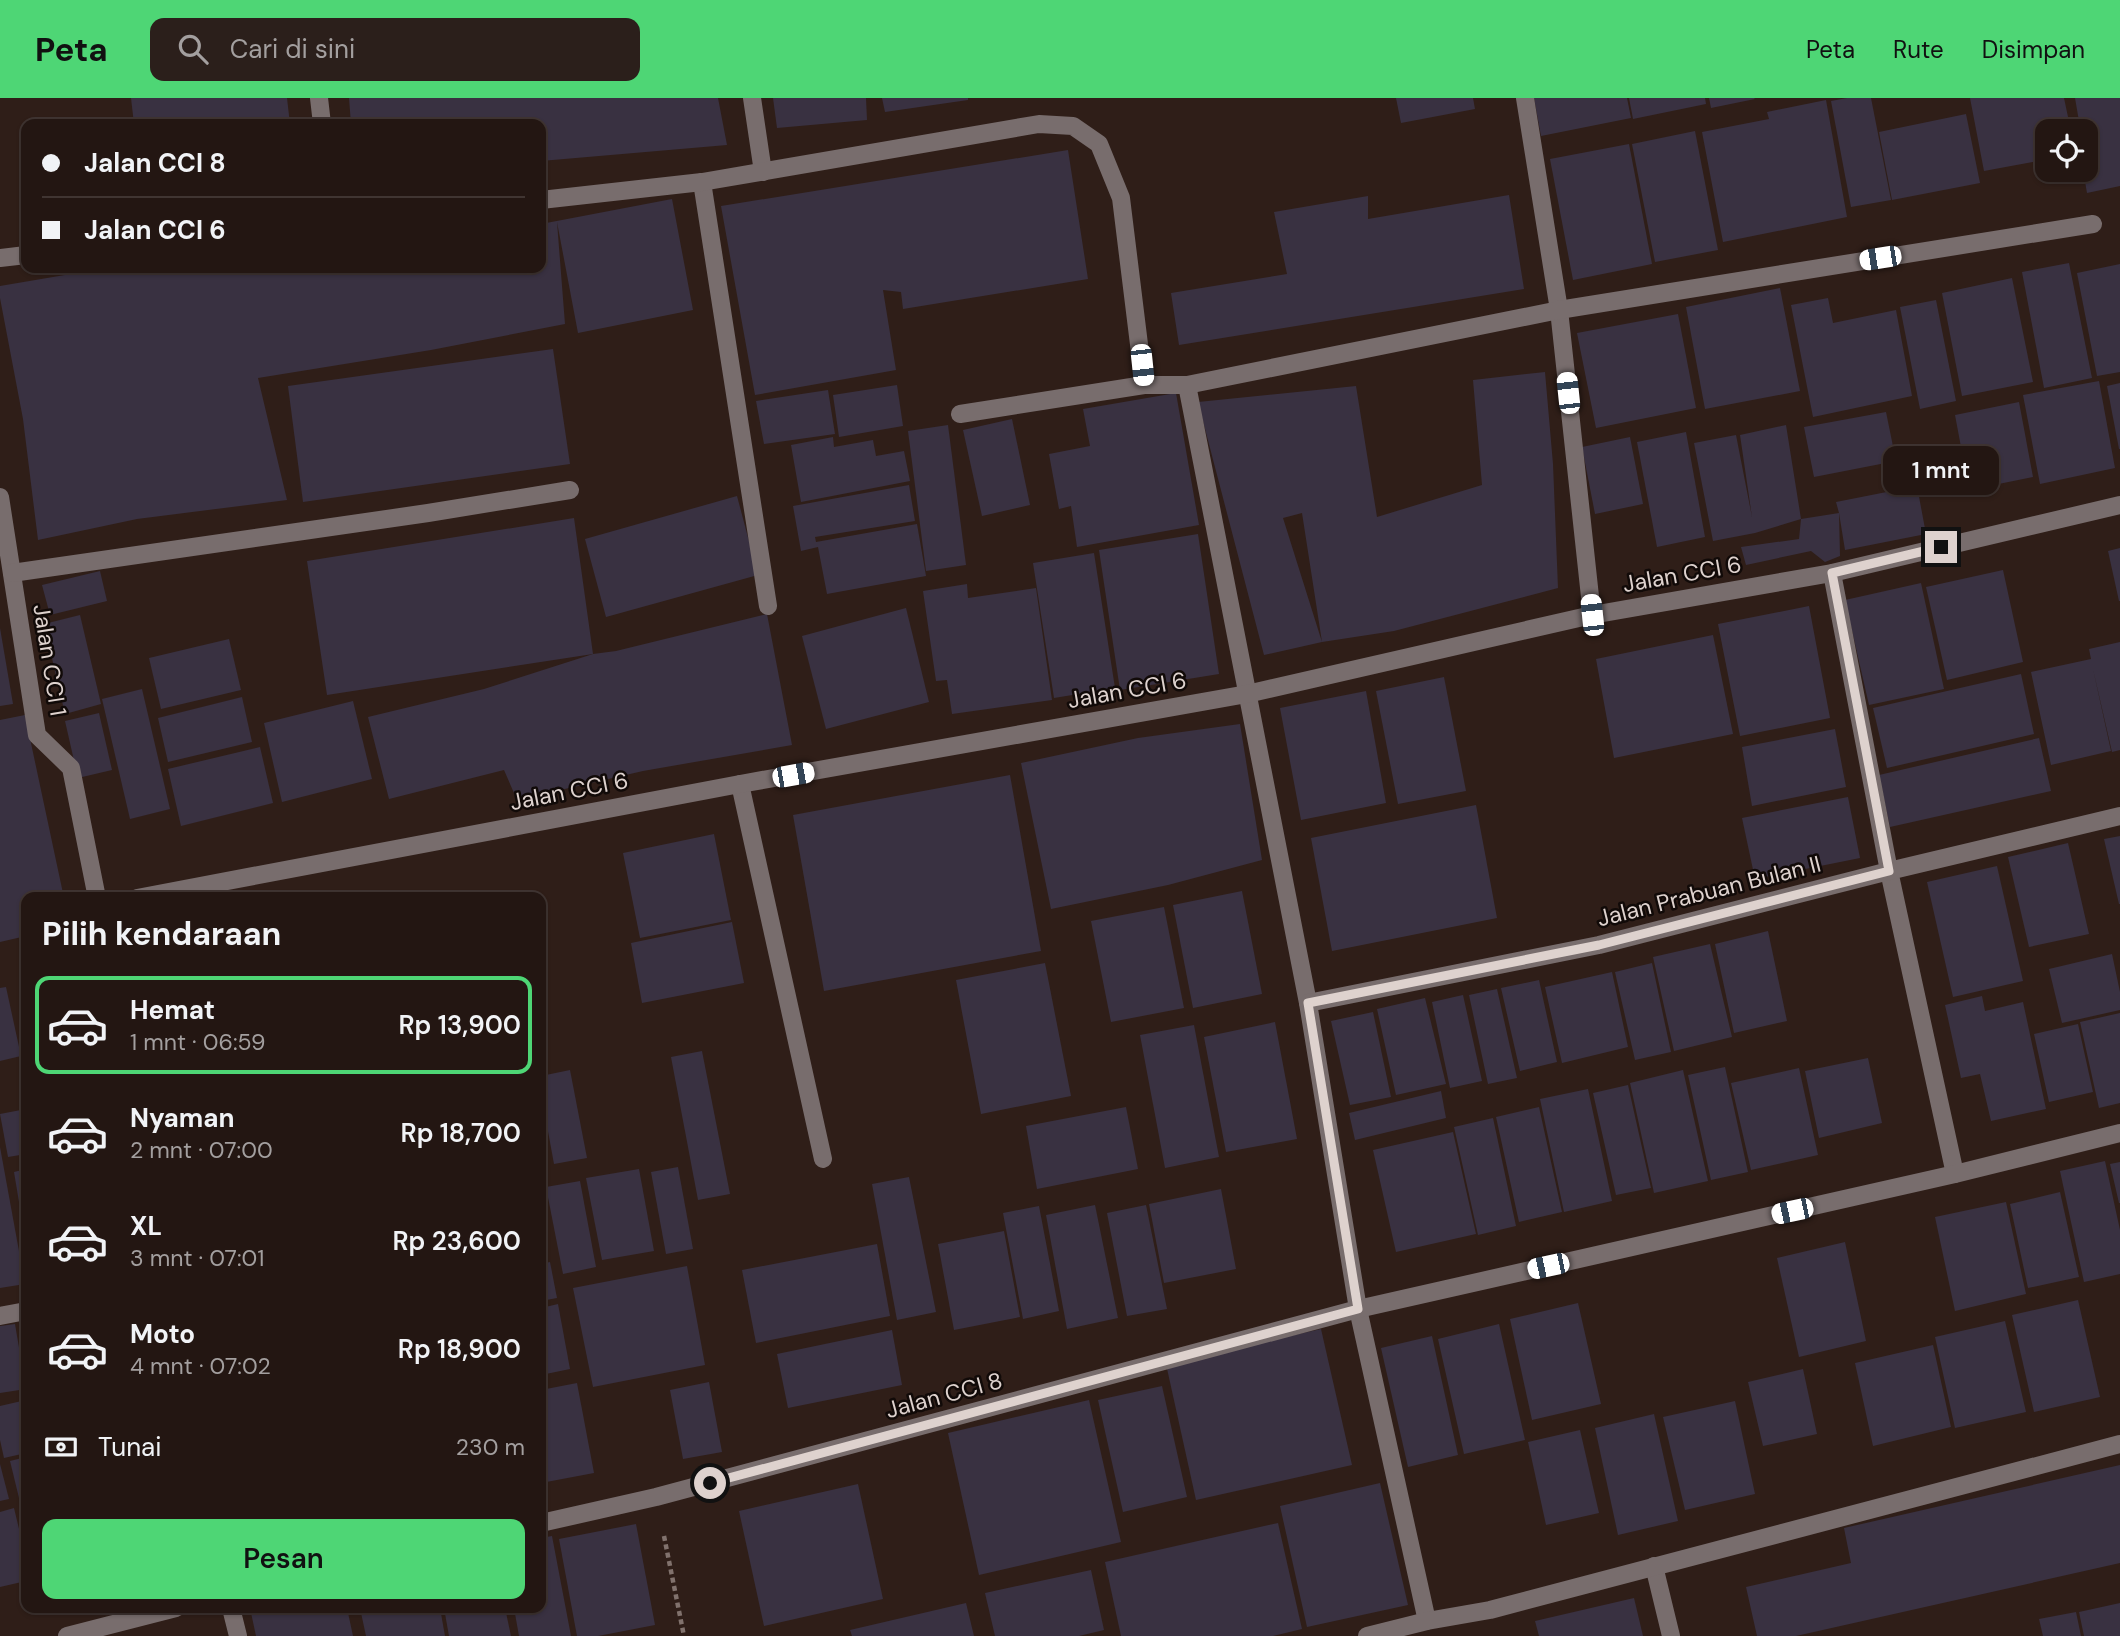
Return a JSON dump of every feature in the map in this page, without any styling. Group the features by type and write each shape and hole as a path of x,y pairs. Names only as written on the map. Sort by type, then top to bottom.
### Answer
{"street":[{"path":"319,98 321,119"},
{"path":"752,98 763,172"},
{"path":"1525,98 1559,310 1592,615"},
{"path":"546,199 702,182 1038,124 1073,126 1099,144 1121,198 1144,385"},
{"path":"702,182 768,606"},
{"path":"960,414 1144,385 1187,385 1559,310 2093,224"},
{"path":"0,258 21,256"},
{"path":"1187,385 1308,1003 1358,1309 1427,1621"},
{"path":"12,573 428,513 570,489"},
{"name":"Jalan CCI 1","path":"0,497 37,735 71,768 96,892"},
{"name":"Jalan CCI 6","path":"169,892 740,784 1247,694 1592,615 1832,573 2120,505"},
{"path":"1832,573 1889,871 1955,1174"},
{"path":"740,784 823,1159"},
{"name":"Jalan Prabuan Bulan II","path":"1308,1003 1599,945 1889,871 2120,816"},
{"name":"Jalan CCI 8","path":"546,1522 656,1497 1358,1309 1955,1174 2120,1133"},
{"path":"0,1316 21,1312"},
{"path":"1367,1636 1427,1621 1490,1610 2120,1444"},
{"path":"1654,1566 1671,1636"},
{"path":"67,1636 157,1613"},
{"path":"232,1613 238,1636"}],"path":[{"path":"656,1497 684,1636"}],"building":[{"path":"131,98 287,98 289,119 133,119"},
{"path":"349,98 718,98 727,145 546,161 546,119 351,119"},
{"path":"773,98 866,98 867,120 777,128"},
{"path":"882,98 968,98 968,100 885,112"},
{"path":"1396,98 1473,98 1475,109 1401,123"},
{"path":"1534,98 1627,98 1631,118 1541,136"},
{"path":"1629,98 1705,98 1706,104 1633,119"},
{"path":"1709,98 1754,98 1755,99 1711,108"},
{"path":"1871,98 1891,200 1851,207 1831,101"},
{"path":"1970,98 2064,98 2068,119 2035,119 2035,161 1984,171"},
{"path":"2075,98 2120,98 2120,186 2087,193 2085,182 2098,182 2098,119 2079,119"},
{"path":"1826,100 1847,217 1723,242 1702,132 1769,119 1767,112"},
{"path":"1966,114 1980,183 1892,200 1879,132"},
{"path":"1695,131 1718,250 1655,262 1632,144"},
{"path":"1629,144 1652,264 1573,280 1550,159"},
{"path":"1068,150 1088,279 903,309 901,292 883,290 896,370 755,395 721,206"},
{"path":"1509,195 1524,289 1179,345 1171,293 1287,274 1274,212 1368,196 1368,219"},
{"path":"672,199 693,310 578,333 557,222 565,324 431,350 258,378 287,500 137,519 38,540 23,419 0,286 77,273 546,273 546,223"},
{"path":"2069,263 2092,378 2044,388 2022,272"},
{"path":"2120,264 2120,372 2097,376 2077,273"},
{"path":"2012,278 2033,382 1962,396 1942,293"},
{"path":"1780,288 1800,391 1705,409 1686,307"},
{"path":"1828,298 1833,323 1896,310 1912,396 1813,417 1791,305"},
{"path":"1936,300 1956,401 1920,409 1900,307"},
{"path":"1678,314 1696,408 1596,428 1577,333"},
{"path":"553,349 570,464 303,502 288,386"},
{"path":"1545,372 1553,464 1558,588 1394,631 1322,642 1264,655 1198,402 1356,386 1377,517 1482,485 1473,380","holes":["1302,513 1322,642 1283,518"]},
{"path":"2099,381 2115,468 2040,484 2023,395"},
{"path":"2120,383 2120,449 2119,449 2107,386"},
{"path":"897,385 903,426 839,437 833,395"},
{"path":"828,390 835,434 764,444 756,401"},
{"path":"1176,393 1199,525 1077,547 1071,506 1059,509 1049,454 1090,446 1083,409"},
{"path":"2019,402 2033,477 1969,490 1955,415"},
{"path":"1886,412 1896,461 1814,477 1804,427"},
{"path":"1012,419 1030,505 982,516 963,430"},
{"path":"948,425 966,565 926,571 908,431"},
{"path":"1786,425 1801,519 1755,533 1713,541 1694,443 1736,435 1752,517 1740,435"},
{"path":"1686,432 1705,537 1657,547 1637,442"},
{"path":"833,437 834,447 873,440 876,456 904,451 910,481 801,502 791,445"},
{"path":"1630,437 1643,504 1595,514 1582,447"},
{"path":"909,485 915,521 815,537 816,542 917,524 926,576 827,594 818,547 801,551 793,506"},
{"path":"1917,486 1926,534 1845,550 1836,502"},
{"path":"737,496 758,575 606,617 585,539"},
{"path":"1839,513 1840,556 1825,562 1811,551 1746,565 1741,547 1799,539 1801,519"},
{"path":"574,518 593,654 327,695 307,561"},
{"path":"1198,534 1219,674 1120,690 1099,550"},
{"path":"2120,548 2120,601 2119,601 2108,551"},
{"path":"1094,553 1115,688 1054,698 1033,563"},
{"path":"2003,570 2023,662 1947,680 1926,587"},
{"path":"100,571 107,601 50,615 42,585"},
{"path":"1921,583 1944,689 1869,705 1845,600"},
{"path":"967,584 968,598 1036,588 1052,700 952,714 947,680 936,681 923,591"},
{"path":"1809,606 1830,718 1740,736 1718,624"},
{"path":"906,608 929,702 826,729 802,636"},
{"path":"767,614 792,745 643,771 517,800 504,770 389,799 368,717 484,689 593,654 616,651"},
{"path":"80,615 101,704 65,714 44,624"},
{"path":"0,628 13,704 0,706"},
{"path":"1713,635 1733,734 1614,758 1596,659"},
{"path":"229,639 241,690 161,709 149,658"},
{"path":"2120,642 2120,750 2112,752 2093,669 2111,751 2051,765 2031,672 2091,659 2089,649"},
{"path":"2021,674 2034,734 1887,768 1873,708"},
{"path":"1444,677 1466,791 1398,804 1376,691"},
{"path":"142,689 170,809 130,819 102,699"},
{"path":"1366,691 1386,803 1301,820 1280,708"},
{"path":"242,697 252,742 168,762 158,718"},
{"path":"353,701 372,779 282,802 264,723"},
{"path":"99,713 112,770 78,778 65,721"},
{"path":"25,715 63,892 21,892 21,937 0,942 0,720"},
{"path":"1240,724 1262,860 1168,885 1051,909 1021,763 1138,738"},
{"path":"1835,729 1846,787 1752,806 1742,747"},
{"path":"2039,738 2051,791 1890,827 1879,775"},
{"path":"260,747 273,803 181,826 168,769"},
{"path":"1010,775 1041,951 824,991 793,815"},
{"path":"1848,797 1860,858 1755,879 1742,818"},
{"path":"1476,805 1497,918 1332,951 1311,838"},
{"path":"714,834 731,920 640,938 623,853"},
{"path":"2120,836 2120,904 2119,904 2104,839"},
{"path":"2068,843 2089,934 2029,947 2008,857"},
{"path":"1997,866 2023,981 1953,997 1927,882"},
{"path":"1242,891 1262,994 1193,1008 1173,905"},
{"path":"1164,907 1184,1008 1111,1022 1091,921"},
{"path":"732,922 744,983 642,1003 631,943"},
{"path":"1768,931 1787,1021 1734,1033 1715,944"},
{"path":"1710,944 1732,1037 1674,1051 1653,957"},
{"path":"2112,954 2120,992 2120,1010 2062,1023 2049,969"},
{"path":"1045,963 1071,1096 981,1114 956,980"},
{"path":"1652,963 1671,1052 1635,1060 1615,972"},
{"path":"1612,972 1628,1047 1562,1063 1545,987"},
{"path":"1539,980 1557,1062 1520,1071 1501,988"},
{"path":"6,987 21,1056 0,1061 0,988"},
{"path":"1497,989 1517,1078 1488,1084 1469,995"},
{"path":"1463,995 1482,1081 1450,1088 1432,1002"},
{"path":"1982,996 1985,1011 2023,1002 2046,1109 1991,1121 1980,1074 1961,1078 1945,1005"},
{"path":"1425,998 1446,1084 1396,1095 1377,1009"},
{"path":"1373,1012 1391,1097 1350,1105 1331,1021"},
{"path":"2120,1013 2120,1103 2099,1108 2080,1022"},
{"path":"1275,1022 1297,1139 1226,1152 1204,1037"},
{"path":"2078,1024 2093,1092 2049,1102 2034,1034"},
{"path":"1194,1025 1219,1157 1165,1168 1140,1035"},
{"path":"702,1051 730,1194 698,1200 671,1057"},
{"path":"1868,1058 1882,1123 1819,1138 1805,1071"},
{"path":"1725,1067 1748,1172 1711,1180 1688,1075"},
{"path":"1799,1068 1818,1155 1751,1170 1731,1083"},
{"path":"570,1070 587,1158 554,1164 546,1120 546,1075"},
{"path":"1683,1070 1708,1181 1654,1193 1630,1083"},
{"path":"1628,1085 1651,1188 1616,1195 1593,1093"},
{"path":"1588,1089 1612,1201 1564,1212 1540,1099"},
{"path":"1441,1091 1446,1118 1355,1140 1349,1113"},
{"path":"1126,1107 1138,1169 1037,1189 1026,1126"},
{"path":"1539,1107 1562,1212 1519,1222 1496,1117"},
{"path":"21,1110 21,1155 8,1157 0,1114"},
{"path":"1493,1118 1516,1226 1478,1235 1454,1127"},
{"path":"1453,1132 1476,1234 1396,1252 1373,1150"},
{"path":"0,1147 21,1262 21,1285 0,1288"},
{"path":"2105,1161 2120,1230 2120,1274 2084,1282 2060,1171"},
{"path":"2120,1162 2120,1203 2119,1203 2110,1164"},
{"path":"678,1167 693,1249 666,1254 651,1172"},
{"path":"639,1169 654,1251 602,1260 586,1178"},
{"path":"21,1170 21,1214 14,1172"},
{"path":"909,1177 936,1312 897,1320 872,1184"},
{"path":"580,1181 596,1267 563,1274 546,1187"},
{"path":"1221,1189 1236,1269 1164,1283 1149,1204"},
{"path":"2060,1192 2079,1277 2028,1288 2010,1204"},
{"path":"2006,1202 2026,1294 1955,1311 1935,1217"},
{"path":"1095,1205 1118,1318 1067,1329 1046,1215"},
{"path":"1146,1205 1167,1309 1127,1316 1107,1213"},
{"path":"1039,1206 1059,1311 1023,1319 1003,1213"},
{"path":"1004,1231 1020,1317 954,1330 938,1244"},
{"path":"1845,1242 1866,1341 1799,1357 1777,1258"},
{"path":"877,1244 890,1316 756,1343 742,1270"},
{"path":"550,1262 557,1298 546,1300 546,1263"},
{"path":"687,1266 705,1365 593,1387 573,1288"},
{"path":"2078,1300 2100,1397 2034,1412 2012,1315"},
{"path":"1578,1303 1601,1404 1532,1420 1510,1319"},
{"path":"558,1304 570,1369 546,1374 546,1307"},
{"path":"2005,1321 2026,1412 1955,1428 1935,1337"},
{"path":"15,1324 21,1359 21,1390 0,1393 0,1326"},
{"path":"1499,1324 1525,1440 1464,1454 1438,1339"},
{"path":"1321,1329 1352,1465 1196,1500 1166,1364"},
{"path":"892,1330 902,1385 788,1408 777,1354"},
{"path":"1432,1336 1458,1455 1408,1467 1381,1348"},
{"path":"1933,1345 1951,1427 1873,1446 1855,1363"},
{"path":"1803,1369 1817,1434 1763,1446 1748,1382"},
{"path":"709,1382 722,1452 683,1459 670,1390"},
{"path":"577,1383 594,1473 546,1482 546,1389"},
{"path":"1162,1386 1187,1497 1123,1512 1098,1400"},
{"path":"1089,1400 1121,1542 979,1575 948,1433"},
{"path":"21,1401 21,1454 4,1458 0,1440 0,1406"},
{"path":"1735,1401 1755,1494 1685,1510 1663,1417"},
{"path":"1654,1414 1678,1521 1618,1535 1595,1428"},
{"path":"1580,1430 1599,1513 1546,1525 1528,1442"},
{"path":"21,1458 20,1502 10,1461"},
{"path":"0,1464 9,1499 0,1501"},
{"path":"2120,1465 2120,1563 1796,1636 1757,1636 1746,1587 1851,1563 1844,1528"},
{"path":"1380,1483 1408,1605 1307,1627 1280,1506"},
{"path":"858,1484 883,1599 764,1626 739,1511"},
{"path":"14,1508 21,1533 21,1582 0,1587 0,1512"},
{"path":"1278,1523 1302,1629 1273,1636 1121,1636 1105,1562"},
{"path":"636,1524 655,1625 598,1636 577,1636 559,1539"},
{"path":"552,1536 571,1636 519,1636 515,1613 546,1613 546,1537"},
{"path":"1091,1570 1104,1630 1079,1636 995,1636 985,1593"},
{"path":"1634,1598 1643,1636 1539,1636 1535,1621"},
{"path":"966,1603 974,1636 852,1636 850,1630"},
{"path":"2120,1603 2120,1636 2084,1636 2079,1612"},
{"path":"2076,1612 2081,1636 2043,1636 2039,1619"},
{"path":"251,1613 348,1613 353,1636 256,1636"},
{"path":"361,1613 441,1613 445,1636 366,1636"},
{"path":"445,1613 506,1613 511,1636 449,1636"}],"route":[{"path":"710,1483 1358,1309 1308,1003 1599,945 1889,871 1832,573 1941,547"}]}
